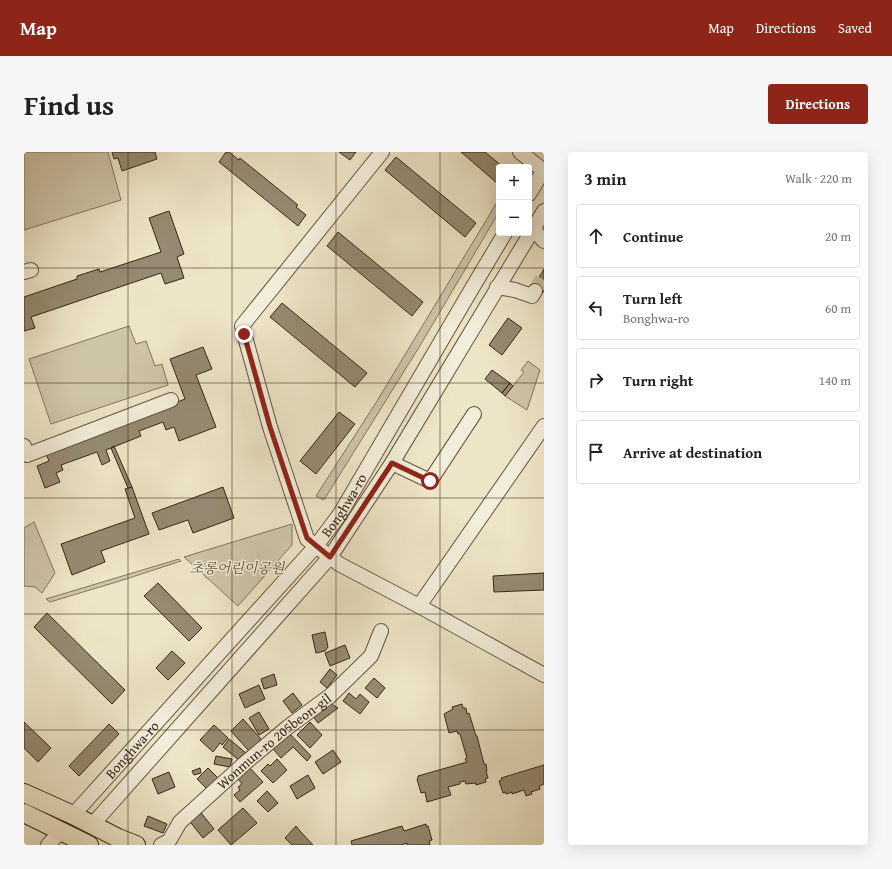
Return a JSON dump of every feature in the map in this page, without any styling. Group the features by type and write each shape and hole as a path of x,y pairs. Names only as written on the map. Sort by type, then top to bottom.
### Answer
{"main road":[{"path":"24,793 73,815 118,838 136,845"},
{"path":"24,813 61,831 80,843"},
{"path":"61,831 73,815"},
{"name":"Bonghwa-ro","path":"80,843 92,825"}],"street":[{"path":"330,557 307,538 272,433 242,326 382,152"},
{"path":"520,152 544,170 532,189"},
{"name":"Bonghwa-ro","path":"92,825 330,557 392,463 544,211"},
{"path":"533,230 544,241"},
{"name":"Bonghwa-ro","path":"73,815 316,546 340,514 503,236"},
{"path":"497,287 536,294"},
{"path":"24,446 27,454 171,400"},
{"path":"392,463 430,481 474,414"},
{"path":"419,606 544,426"},
{"name":"Bonghwa-ro","path":"330,557 339,564 544,675"},
{"name":"Wonmun-ro 205beon-gil","path":"160,845 169,841 180,822 245,763 288,727 330,696 371,656 381,631"},
{"path":"48,845 61,831"}],"green space":[{"path":"24,152 108,152 121,200 24,230"},
{"path":"496,204 496,217 421,344 324,500 316,496 377,401"},
{"path":"129,326 136,344 146,341 155,366 162,364 168,385 51,424 29,359"},
{"path":"528,361 540,370 527,410 505,396 524,372 521,370"},
{"path":"34,522 55,573 42,593 35,587 24,586 24,528"},
{"name":"초롱어린이공원","path":"292,524 292,545 238,606 184,557"},
{"path":"179,559 181,561 50,602 46,599"}],"building":[{"path":"112,152 155,152 157,159 122,171 118,158 114,159"},
{"path":"226,152 229,152 239,160 240,158 298,205 296,207 306,215 298,226 219,162"},
{"path":"339,152 356,152 350,160"},
{"path":"461,152 485,152 499,164 496,164 496,182"},
{"path":"396,157 476,223 465,237 385,170"},
{"path":"169,211 184,254 177,257 184,278 165,284 161,273 31,317 35,328 24,331 24,297 77,279 77,276 99,269 100,272 161,252 149,218"},
{"path":"338,232 423,302 412,316 327,246"},
{"path":"544,269 544,291 541,295 532,289"},
{"path":"282,303 367,373 355,387 270,317"},
{"path":"508,318 522,328 502,355 489,345"},
{"path":"203,347 212,369 196,375 216,427 179,441 174,427 166,430 163,422 139,431 141,436 106,450 110,461 102,465 97,452 61,465 63,470 56,473 60,482 45,488 37,466 49,461 46,454 185,399 170,359"},
{"path":"492,370 510,383 502,393 485,379"},
{"path":"510,383 513,386 505,396 502,393"},
{"path":"339,412 355,424 316,474 300,461"},
{"path":"114,446 132,487 128,488 111,448"},
{"path":"132,487 149,534 101,551 105,562 72,575 61,544 135,518 125,489"},
{"path":"223,487 234,518 193,533 188,520 159,530 152,513"},
{"path":"544,573 544,590 494,592 493,576"},
{"path":"158,583 202,628 189,641 144,596"},
{"path":"47,613 125,690 112,704 34,627"},
{"path":"325,632 328,647 325,651 316,653 312,635"},
{"path":"345,645 350,658 330,666 325,653"},
{"path":"172,651 185,663 168,680 156,668"},
{"path":"330,669 337,675 327,688 320,682"},
{"path":"274,674 277,685 264,689 261,679"},
{"path":"374,678 385,688 377,698 365,688"},
{"path":"259,685 265,699 245,708 239,694"},
{"path":"293,693 302,705 292,713 283,701"},
{"path":"349,693 356,699 360,694 369,702 360,714 343,701"},
{"path":"328,702 338,708 318,723 312,715"},
{"path":"462,704 463,708 466,708 467,714 469,713 484,764 486,764 488,778 485,779 486,782 476,785 476,783 466,784 465,781 460,782 460,784 448,787 451,795 427,802 425,792 421,793 417,779 418,776 467,762 465,759 467,758 460,734 458,734 457,731 449,733 444,714 453,709 452,707"},
{"path":"259,712 269,729 259,735 249,718"},
{"path":"243,719 261,739 249,751 231,731"},
{"path":"24,722 51,748 38,762 24,748"},
{"path":"310,722 322,735 310,748 297,735"},
{"path":"109,724 119,734 79,776 69,766"},
{"path":"214,725 228,738 222,745 220,743 213,752 200,740"},
{"path":"289,733 311,756 307,761 293,747 281,758 273,749"},
{"path":"229,739 246,753 240,761 223,747"},
{"path":"333,750 341,762 323,774 315,762"},
{"path":"216,756 232,759 230,767 214,764"},
{"path":"277,759 287,770 273,783 261,771 268,764 270,766"},
{"path":"544,765 544,784 539,786 540,789 531,792 532,794 526,796 524,790 512,794 512,792 506,794 505,792 503,793 499,781 502,780 501,778"},
{"path":"200,768 201,773 194,775 192,771"},
{"path":"208,768 220,780 209,791 197,779"},
{"path":"250,768 263,782 240,802 234,795 240,790 238,787 242,784 238,779"},
{"path":"169,772 175,787 158,794 152,779"},
{"path":"308,775 315,788 297,799 290,786"},
{"path":"267,791 278,803 268,812 257,801"},
{"path":"243,808 257,823 231,845 218,830"},
{"path":"198,809 214,829 203,838 187,818"},
{"path":"148,816 167,824 163,833 144,826"},
{"path":"426,824 432,840 429,841 430,845 407,845 407,843 401,845 352,845 351,841 402,826 404,831"},
{"path":"296,826 313,845 292,845 285,838"}],"tunnel":[{"path":"535,291 544,275"}],"route":[{"path":"244,334 270,427 307,538 316,546 330,557 354,523 392,463 430,481"}]}
